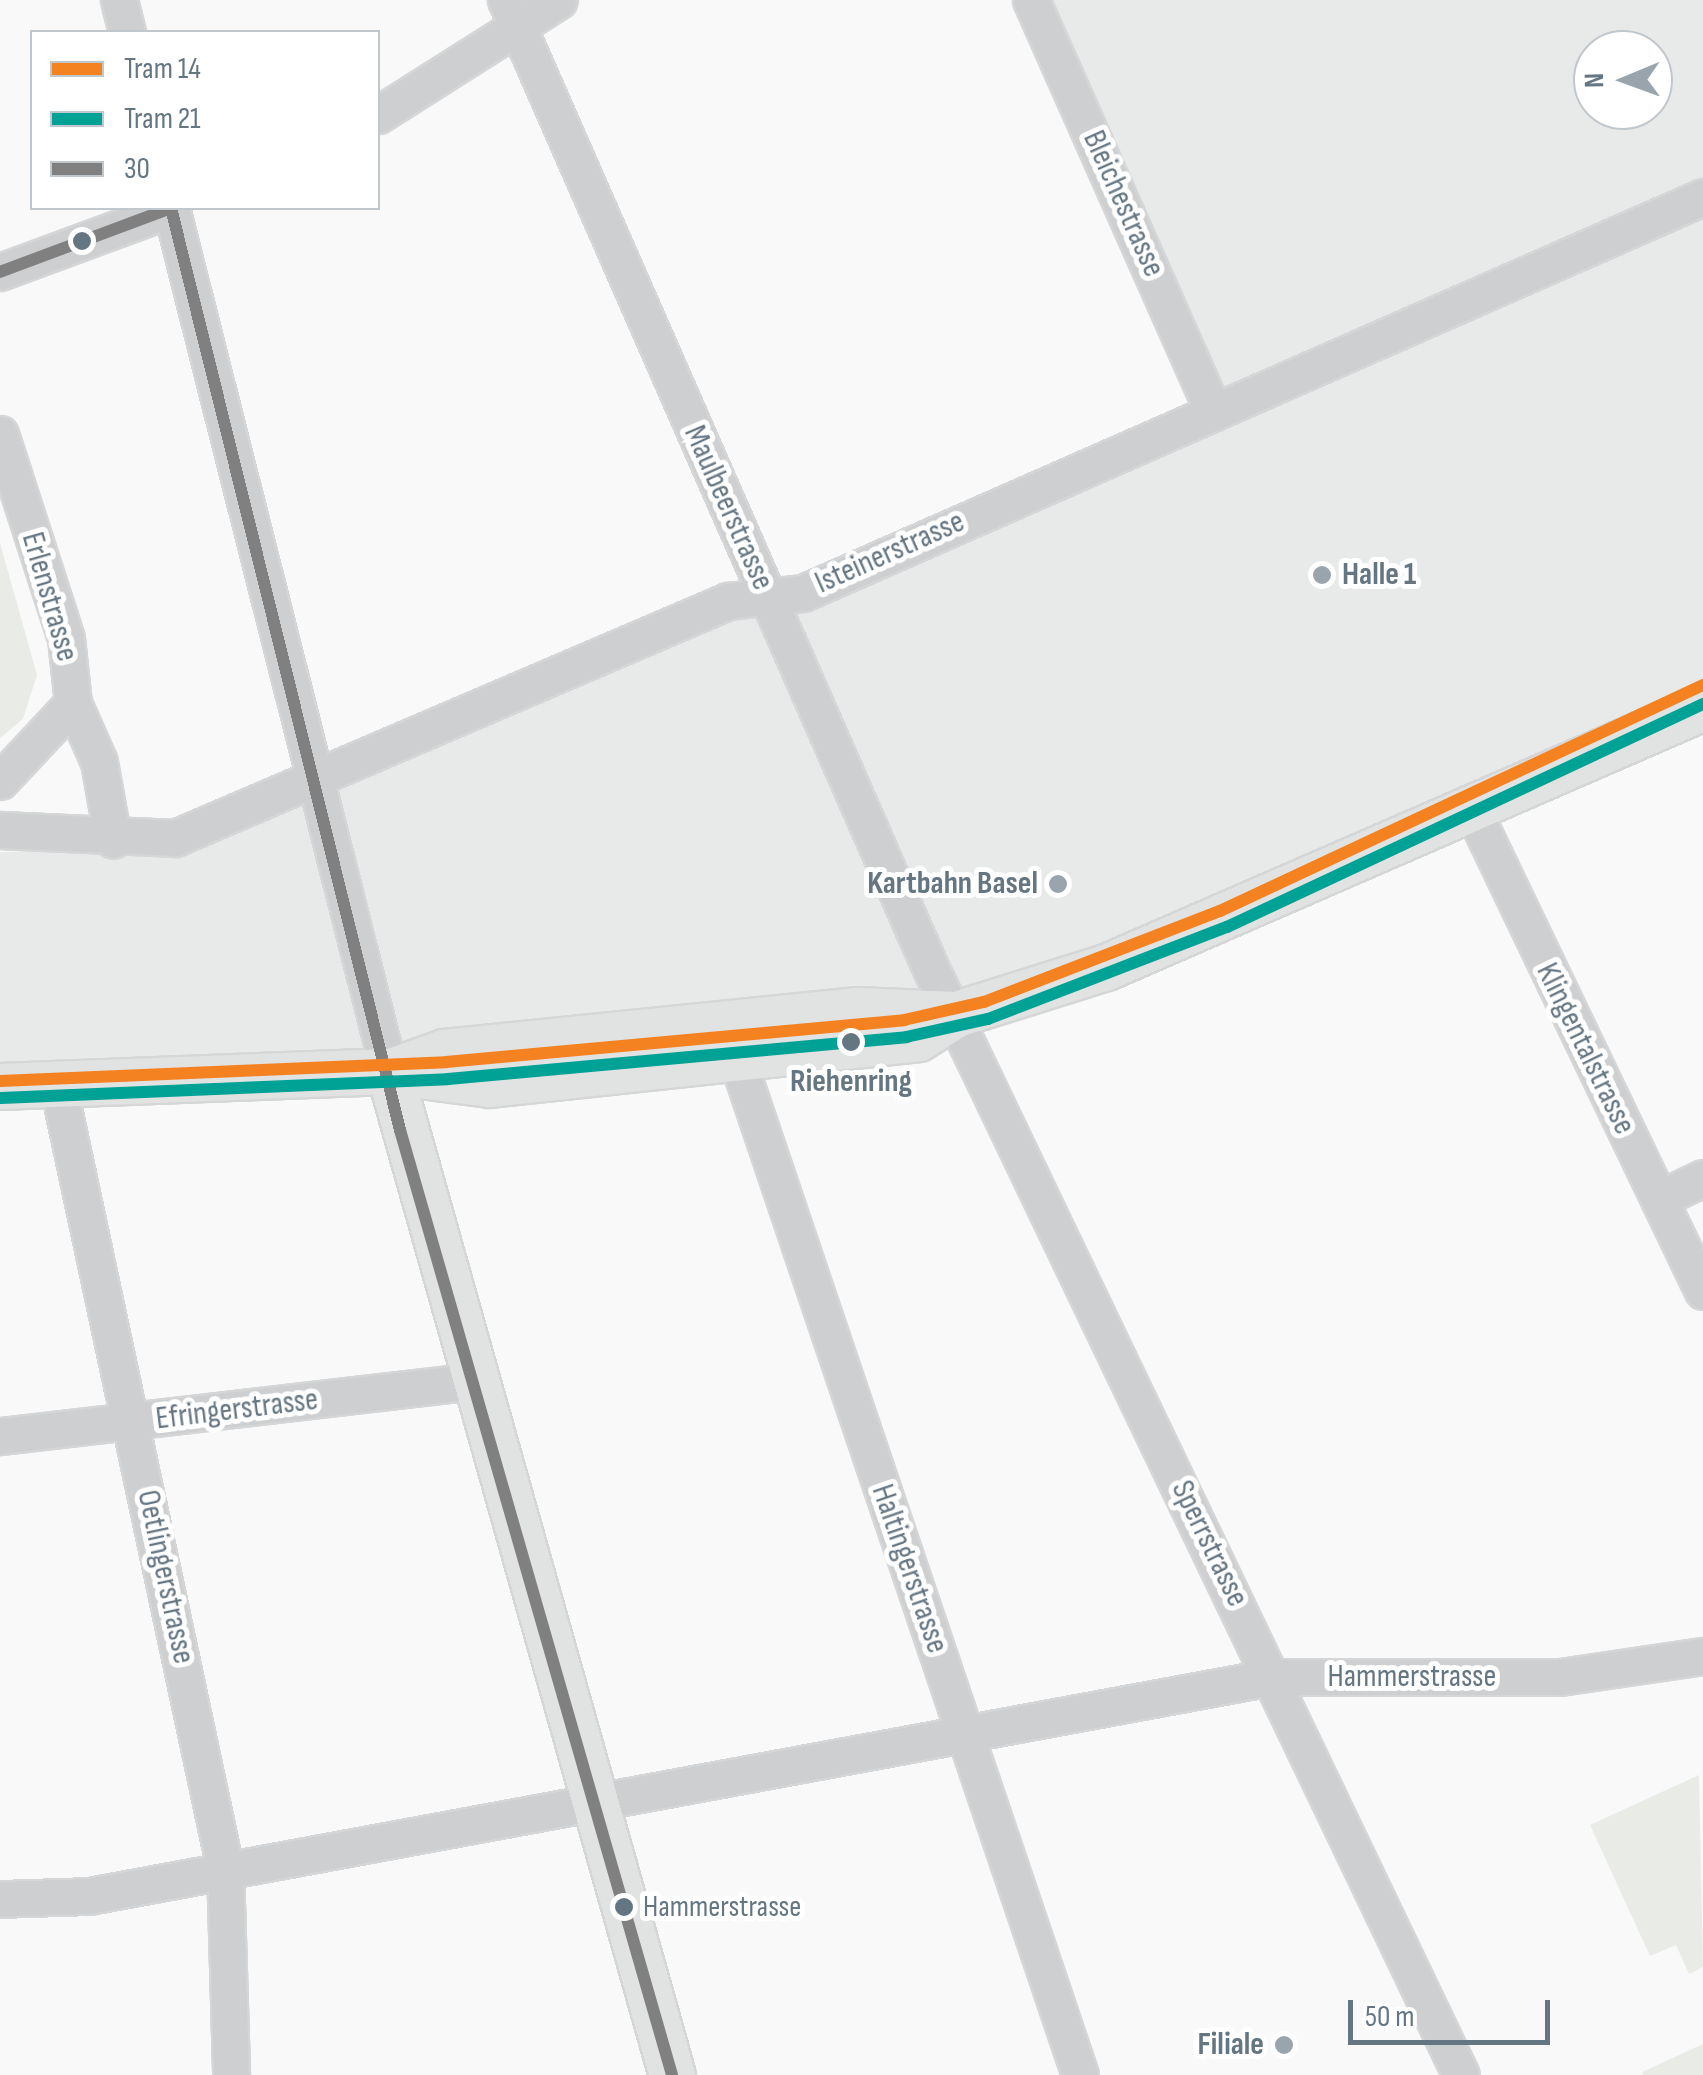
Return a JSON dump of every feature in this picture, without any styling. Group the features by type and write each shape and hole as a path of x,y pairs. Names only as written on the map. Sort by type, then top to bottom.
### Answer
{"main road":[{"path":"0,1086 389,1072 489,1084 738,1062 918,1038 956,1014 1106,967 1703,707"},
{"path":"389,1072 444,1052 766,1019 913,1006 956,1014"},
{"path":"389,1072 672,2075"}],"street":[{"path":"119,0 126,30"},
{"path":"380,113 511,13 560,0"},
{"name":"Bleichestrasse","path":"1031,0 1212,409"},
{"name":"Maulbeerstrasse","path":"511,13 767,598 956,1014"},
{"name":"Isteinerstrasse","path":"0,830 113,840 174,838 321,781 728,601 802,592 1703,197"},
{"path":"0,272 167,210"},
{"path":"173,210 321,781 389,1072"},
{"name":"Erlenstrasse","path":"0,434 66,638 73,703 98,762 113,840"},
{"name":"Erlenstrasse","path":"0,781 73,703"},
{"name":"Klingentalstrasse","path":"1470,806 1703,1291"},
{"name":"Sperrstrasse","path":"956,1014 1461,2075"},
{"name":"Haltingerstrasse","path":"738,1062 1080,2075"},
{"name":"Oetlingerstrasse","path":"58,1085 134,1422 225,1868 232,2075"},
{"path":"1658,1200 1703,1178"},
{"name":"Efringerstrasse","path":"0,1436 474,1381"},
{"name":"Hammerstrasse","path":"0,1899 89,1896 1272,1677 1560,1677 1703,1656"}],"shaded area":[{"path":"1043,0 1703,0 1703,688 1014,985 438,1046 0,1072 0,852 179,847 731,608 1229,414"},
{"path":"0,543 37,675 23,719 0,738"},
{"path":"1699,1775 1703,1967 1689,1974 1676,1945 1650,1956 1590,1825"},
{"path":"1703,2044 1703,2075 1643,2075 1642,2072"}],"tram line":[{"name":"14","path":"0,1081 446,1062 904,1020 984,1002 1220,911 1703,685"},
{"name":"21","path":"1,1098 448,1079 906,1037 988,1019 1227,927 1703,704"}],"transit line":[{"name":"30","path":"0,272 166,210"},
{"name":"30","path":"171,210 400,1130 672,2075"}],"place":[{"name":"Halle 1","path":"1322,575"},
{"name":"Kartbahn Basel","path":"1058,884"},
{"name":"Riehenring","path":"851,1042"},
{"name":"Hammerstrasse","path":"624,1907"},
{"name":"Filiale","path":"1284,2045"}]}
